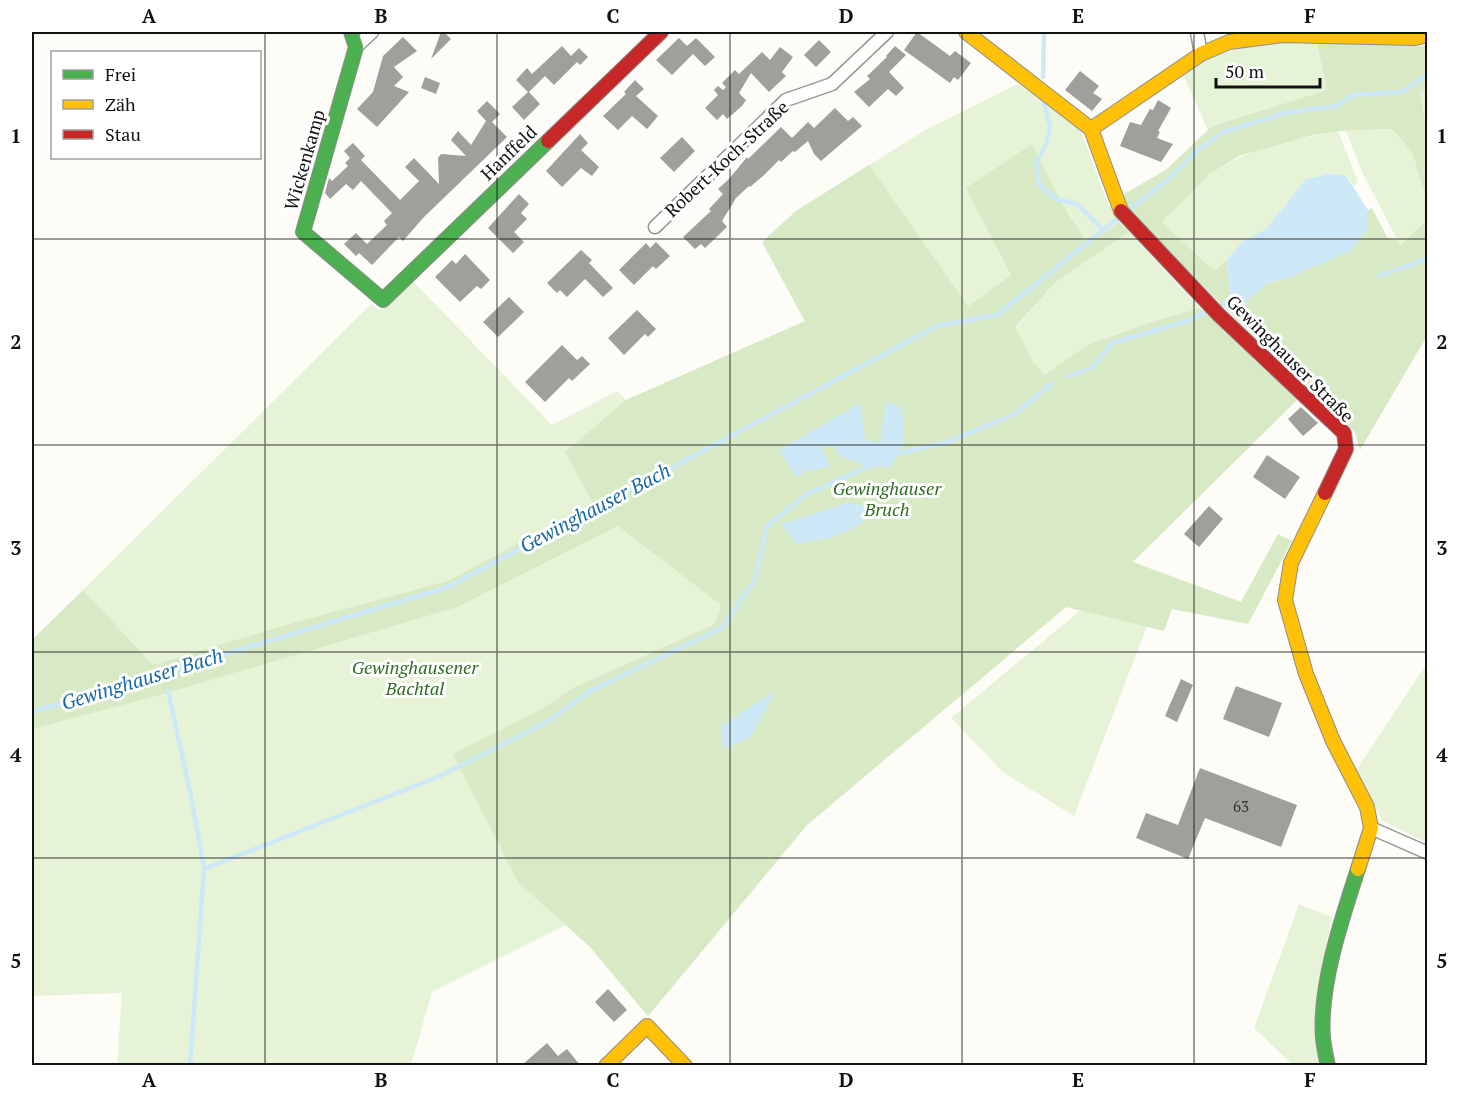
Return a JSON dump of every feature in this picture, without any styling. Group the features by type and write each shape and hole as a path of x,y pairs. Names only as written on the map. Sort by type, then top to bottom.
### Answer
{"street":[{"path":"351,32 357,47 372,32"},
{"name":"Hanffeld","path":"383,300 661,32"},
{"name":"Robert-Koch-Straße","path":"655,227 786,100 832,84 887,32"},
{"path":"966,32 1091,129 1201,54 1228,42 1282,35 1415,38 1428,35"},
{"path":"1197,32 1201,54"},
{"name":"Wickenkamp","path":"357,47 303,232 383,300"},
{"name":"Gewinghauser Straße","path":"1091,129 1123,213 1219,315 1344,433 1346,449 1291,563 1285,600 1306,674 1333,741 1367,807 1371,828"},
{"path":"1328,1065 1323,1037 1326,989 1340,928 1371,828 1428,853"},
{"path":"606,1065 647,1026 685,1065"}],"green space":[{"path":"1280,40 1317,43 1327,90 1212,126 1208,130 1183,74 1211,55"},
{"path":"1317,43 1427,45 1427,90 1420,92 1427,132 1427,202 1412,152 1392,129 1338,131 1309,136 1239,156 1210,174 1162,222 1214,271 1227,260 1230,299 1245,303 1266,284 1293,276 1368,229 1368,210 1372,208 1387,237 1398,241 1400,245 1427,220 1427,336 1360,450 1355,432 1235,318 1130,212 1121,196 1167,169 1212,126 1327,90"},
{"name":"Gewinghausener Bachtal","path":"1018,84 1058,111 1081,131 1106,199 1119,222 1088,244 1064,207 1011,275 968,306 912,228 1066,607 807,825 648,1016 590,947 566,925 432,992 411,1065 117,1065 122,993 32,996 32,648 88,595 83,590 371,304 379,310 412,280 552,425 617,391 626,400 805,322 762,242 796,211 925,130"},
{"path":"1427,90 1427,132 1420,92"},
{"path":"1392,129 1412,152 1427,202 1427,220 1400,245 1362,172 1346,131"},
{"path":"1338,131 1358,182 1354,186 1346,176 1287,202 1266,230 1242,242 1214,272 1162,222 1211,174 1240,157 1305,137"},
{"name":"Gewinghauser Bruch","path":"1032,144 1064,207 1088,244 1119,222 1129,232 1056,282 1015,327 1033,361 1044,375 1087,345 1151,322 1200,308 1297,400 1133,562 1241,602 1278,534 1292,541 1248,624 1172,609 1164,631 1066,607 807,825 648,1016 590,947 518,882 453,754 544,708 571,689 715,624 721,605 618,526 457,607 160,695 32,729 32,640 83,590 153,665 293,623 448,581 593,503 565,452 626,400 805,321 762,242 796,211 869,165 968,306 1011,275 966,188"},
{"path":"1129,232 1200,308 1151,322 1087,345 1044,375 1033,361 1015,328 1056,282"},
{"path":"1081,610 1147,626 1074,816 1004,773 951,718"},
{"path":"1427,663 1427,843 1383,821 1356,771"},
{"path":"1299,904 1332,917 1317,989 1320,1065 1293,1065 1254,1028"}],"water":[{"path":"1328,174 1346,176 1368,210 1368,228 1352,250 1293,276 1266,284 1245,303 1230,300 1227,260 1242,242 1266,229 1305,180"},
{"path":"886,402 902,408 904,442 891,467 868,467 841,456 831,444 822,449 830,467 809,470 796,477 779,450 860,403 865,440 880,443"},
{"path":"850,502 877,510 858,526 830,538 797,544 781,524"},
{"path":"776,690 751,737 724,749 720,727"}],"building":[{"path":"441,32 451,39 431,59"},
{"path":"917,32 950,56 955,51 971,63 958,80 954,77 950,83 904,50"},
{"path":"403,37 417,51 394,67 403,77 394,86 409,92 377,127 357,109 373,92 383,56"},
{"path":"679,38 687,46 696,38 715,57 705,66 693,54 672,75 656,60"},
{"path":"819,40 831,52 816,67 804,55"},
{"path":"562,46 571,56 579,48 588,57 580,65 577,62 554,85 545,76 529,92 540,104 524,120 512,107 528,92 516,80 527,68 532,74"},
{"path":"895,46 906,55 889,72 904,88 896,96 888,89 869,107 854,92 870,79 867,76"},
{"path":"780,47 793,57 782,72 786,76 769,92 751,73 739,93 746,100 727,119 723,114 717,120 705,108 718,95 714,90 718,86 723,90 726,87 722,83 735,70 739,74 762,52 770,60"},
{"path":"1080,71 1099,86 1093,93 1102,99 1092,111 1065,90"},
{"path":"425,77 440,83 436,94 421,88"},
{"path":"635,80 644,89 636,96 658,116 647,129 632,116 618,130 603,116 626,94 624,92"},
{"path":"1158,100 1171,108 1158,131 1160,132 1157,138 1173,144 1161,162 1120,146 1130,122 1141,125"},
{"path":"487,101 500,114 492,122 507,137 424,217 403,241 399,237 372,265 359,253 356,256 344,244 356,233 367,244 387,225 384,221 392,213 361,181 353,190 346,184 330,199 325,193 329,178 332,181 348,166 345,163 350,158 344,151 353,143 365,156 361,160 400,200 419,181 405,167 414,158 439,184 438,158 441,154 466,156 451,140 458,131 471,145 486,121 477,111"},
{"path":"835,108 848,121 853,117 862,126 821,161 814,154 808,141 781,162 779,160 736,198 722,221 727,227 705,248 701,244 695,249 683,237 711,211 709,209 723,194 718,189 747,157 748,159 781,127 792,138 808,122 814,128"},
{"path":"580,134 588,143 581,150 599,167 592,176 581,168 562,187 546,171"},
{"path":"682,137 695,151 674,172 660,158"},
{"path":"519,194 529,204 521,213 527,219 514,232 524,242 513,253 488,228"},
{"path":"656,242 670,256 656,269 653,266 634,285 619,270 646,243 650,248"},
{"path":"581,250 592,260 589,263 613,288 603,297 585,279 567,297 560,290 557,293 547,283"},
{"path":"465,254 490,280 481,289 477,286 460,302 435,277 452,260 456,264"},
{"path":"509,297 524,312 498,337 483,322"},
{"path":"637,310 656,329 648,337 645,334 624,355 608,338"},
{"path":"562,345 577,360 582,356 590,364 572,381 569,378 545,402 525,382"},
{"path":"1301,407 1318,423 1303,436 1288,419"},
{"path":"1267,455 1300,477 1285,499 1253,477"},
{"path":"1209,506 1223,519 1199,547 1184,534"},
{"path":"1181,679 1193,685 1177,722 1165,716"},
{"path":"1236,686 1282,703 1269,737 1223,719"},
{"path":"1200,768 1297,805 1281,847 1205,818 1188,859 1136,838 1146,813 1178,825"},
{"path":"608,989 627,1010 614,1022 595,1002"},
{"path":"547,1043 558,1056 567,1049 580,1065 522,1065"}],"waterway":[{"path":"1043,77 1044,32"},
{"name":"Gewinghauser Bach","path":"1129,210 1170,178 1195,152 1223,132 1289,112 1337,106 1352,95 1402,92 1428,74"},
{"path":"1044,103 1050,127 1046,144 1036,164 1039,184 1056,199 1077,204 1103,230"},
{"name":"Gewinghauser Bach","path":"32,712 448,587 937,326 997,315 1117,219"},
{"path":"1379,276 1428,258"},
{"path":"1216,307 1228,302 1234,296"},
{"path":"1068,377 1093,367 1112,343 1187,321 1208,311"},
{"path":"895,454 945,443 1015,414 1051,384"},
{"path":"204,869 440,776 545,723 590,691 722,628 755,580 767,526 807,494 874,464"},
{"path":"168,691 204,869 190,1066"}],"traffic: fast":[{"path":"351,32 356,47 303,232 383,300 548,141"},
{"path":"1328,1066 1323,1038 1328,975 1358,869"}],"traffic: slow":[{"path":"966,32 1091,129 1121,211"},
{"path":"1091,129 1201,54 1229,42 1282,35 1415,38 1428,35"},
{"path":"1325,493 1291,563 1285,600 1306,674 1333,741 1367,807 1371,828 1358,869"},
{"path":"606,1066 647,1026 685,1066"}],"traffic: jam":[{"path":"548,141 661,32"},
{"path":"1121,211 1219,315 1344,433 1346,449 1325,493"}]}
